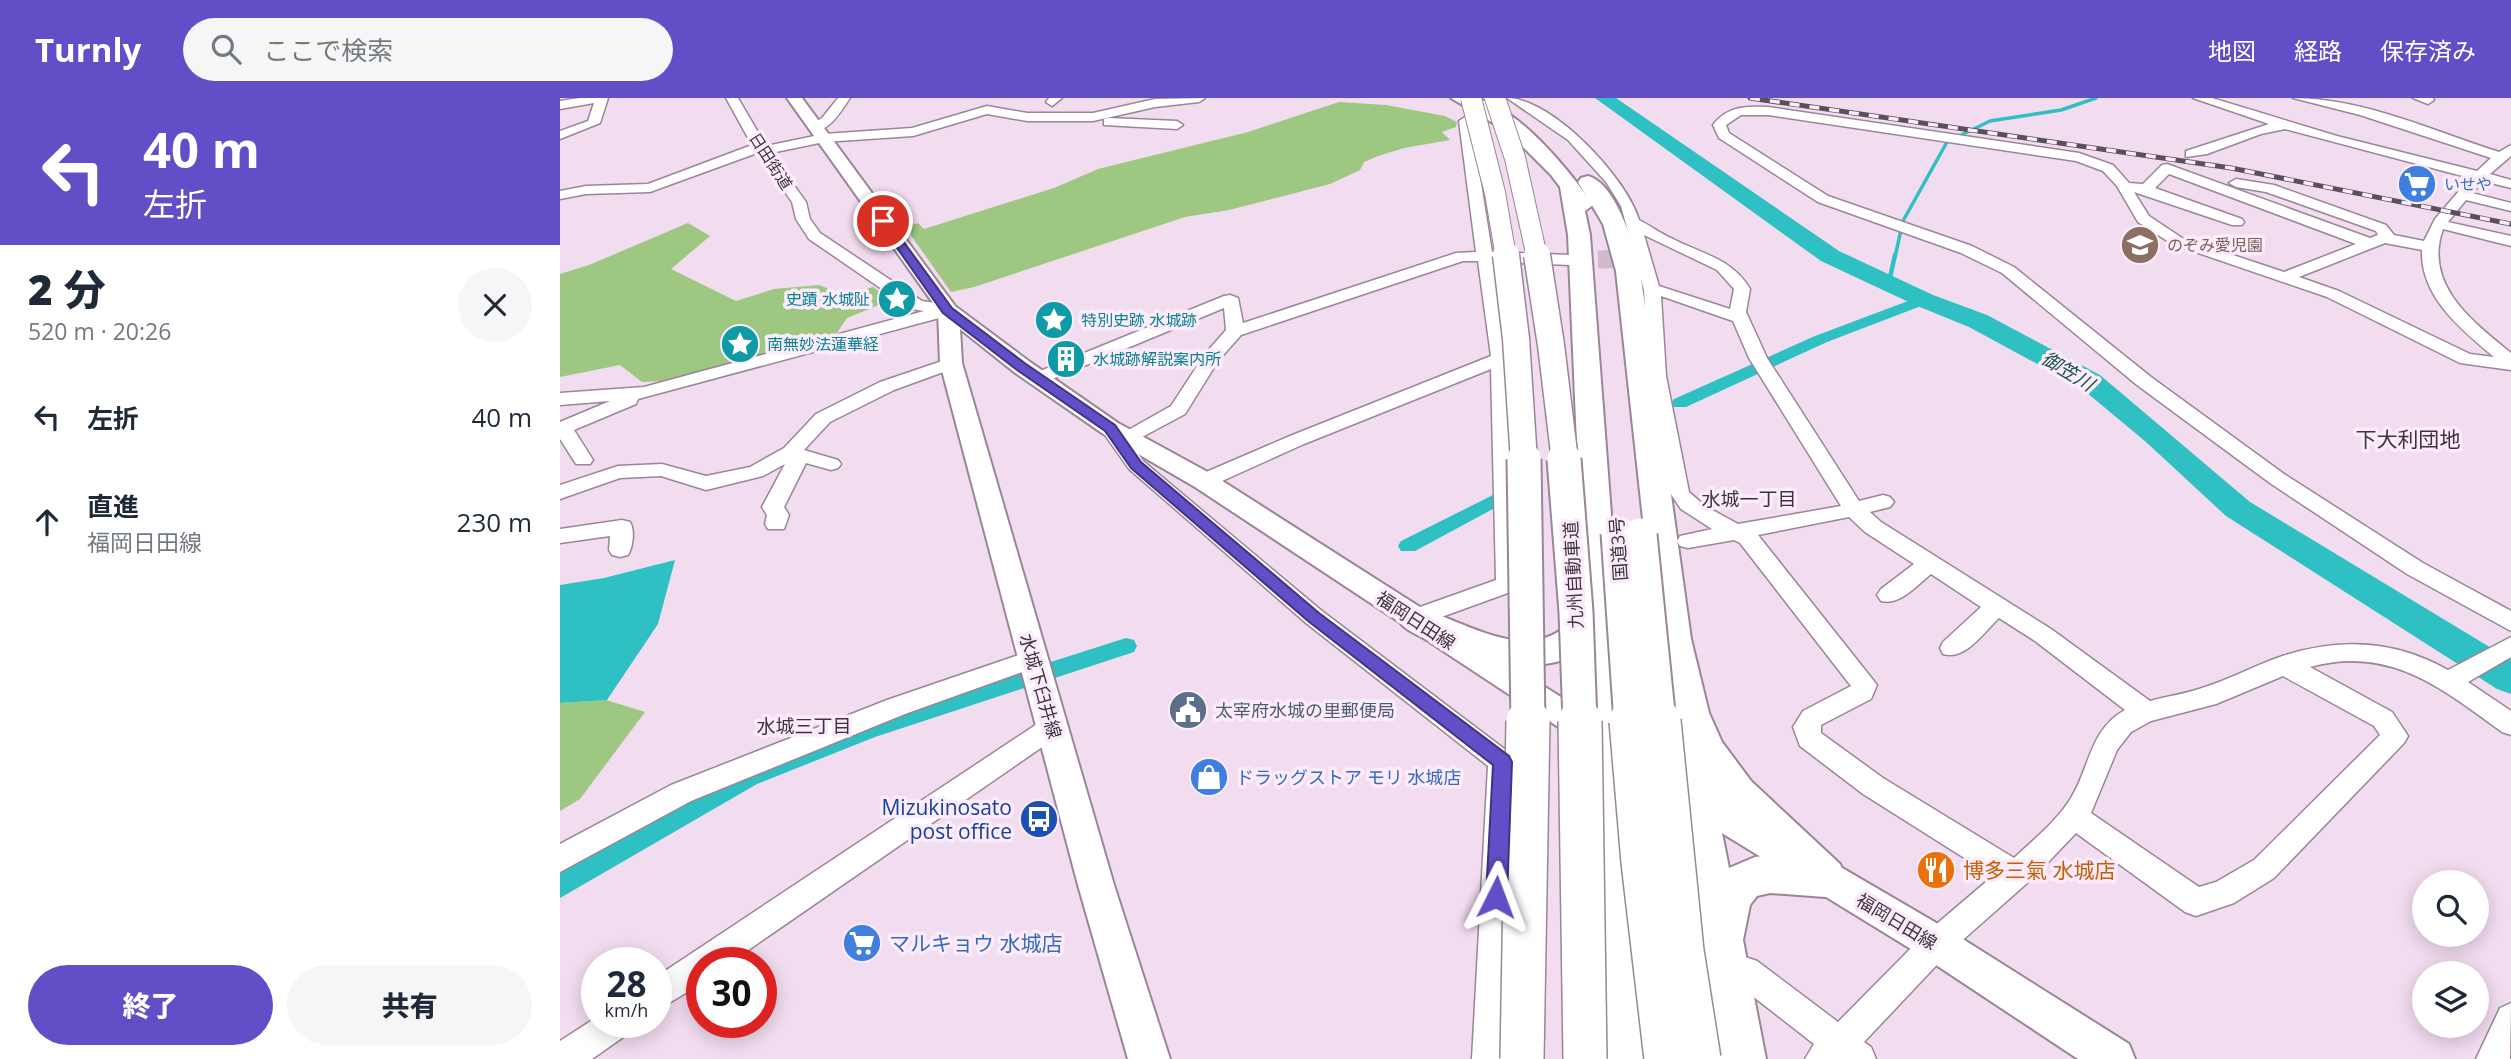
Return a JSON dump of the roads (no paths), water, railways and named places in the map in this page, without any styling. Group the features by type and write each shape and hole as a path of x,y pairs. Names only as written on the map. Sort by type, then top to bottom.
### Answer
{"highway":[{"name":"国道3号","path":"1461,98 1479,105 1537,144 1579,184"},
{"name":"国道3号","path":"1493,98 1551,136 1579,184 1606,240 1629,534 1682,951 1699,1059"},
{"name":"九州自動車道","path":"1493,98 1523,192 1544,299 1562,418 1574,589 1582,814 1585,1059"},
{"path":"1468,109 1495,194 1511,300 1522,420 1528,581 1522,1059"},
{"path":"1579,184 1579,235 1628,1059"},
{"path":"1579,184 1604,199 1616,225 1630,284 1653,489 1695,799 1742,1059"},
{"name":"国道3号","path":"1629,534 1626,660 1655,976 1666,1059"},
{"path":"1413,618 1462,641 1499,653 1545,652 1565,646 1581,637 1591,623 1600,592"},
{"path":"1679,682 1697,730 1712,760 1734,790 1825,878"},
{"path":"1724,965 1723,911 1729,896 1741,883 1756,874 1773,872 1825,878"}],"main road":[{"name":"福岡日田線","path":"794,98 948,310 1030,373 1120,433 1204,481 1695,799 1937,944 2114,1059"},
{"name":"水城下臼井線","path":"948,310 951,359 1096,885 1149,1059"},
{"path":"951,359 977,349 1030,373"}],"street":[{"path":"560,105 601,98 594,123 560,135"},
{"name":"日田街道","path":"732,98 761,149 799,202 803,219 814,236 917,305 948,310"},
{"path":"820,133 844,98"},
{"path":"560,195 586,190 650,188 728,159 820,133 913,132 987,110 1004,98"},
{"path":"1108,98 1089,121 1177,125"},
{"path":"987,110 1027,117 1093,117 1155,103 1199,98"},
{"path":"1513,98 1573,137 1611,180 1628,206 1652,290 1657,376 1680,497 1748,538 1864,685 1862,692 1812,718 1806,727 1809,739 1873,786 2015,874"},
{"path":"2199,98 2284,125 2511,184"},
{"path":"2299,98 2323,101 2506,153"},
{"path":"2191,155 2221,147 2236,136 2309,116 2318,110 2323,101"},
{"path":"1413,618 1508,584 1500,359 1484,256 1468,109"},
{"path":"2511,364 2466,359 2333,294 2177,240 2143,219 2125,187 2108,168 2079,157 1750,110 1727,115 1719,125 1724,135 1735,143 1833,204 1933,236 1986,257 2008,270 2141,379 2262,469 2455,593 2511,622"},
{"path":"2506,153 2479,176 2440,224 2430,247 2430,266 2437,288 2469,327 2511,364"},
{"path":"2125,187 2147,188 2155,183 2155,179 2167,168 2369,243"},
{"path":"2205,182 2212,178 2269,188 2382,228 2388,238"},
{"path":"2140,188 2237,222"},
{"path":"2462,195 2511,207"},
{"path":"1634,223 1668,243 1731,272 1742,289 1739,317 1758,358 1853,509 1873,527 1998,605 2145,712"},
{"path":"2440,224 2511,242"},
{"path":"2285,276 2388,238 2430,247"},
{"path":"1489,1059 1502,762 1303,608 1136,465 1120,433 1178,410 1211,358 1235,331 1462,257 1571,260"},
{"path":"1652,290 1676,294 1739,317"},
{"path":"1030,373 1230,300 1235,331"},
{"path":"583,460 563,428 645,393 948,310"},
{"path":"776,524 778,515 773,507 795,454 822,418 951,359"},
{"path":"1204,481 1297,440 1500,359"},
{"path":"560,399 645,393"},
{"path":"560,419 618,394"},
{"path":"560,492 618,472 662,470 706,483 756,472 795,454 831,464"},
{"path":"1688,541 1882,502"},
{"path":"560,536 622,527 620,550"},
{"path":"1889,595 1930,564"},
{"path":"1952,648 1998,605"},
{"path":"2450,680 2511,646"},
{"path":"1724,965 1746,972 1841,1054 1937,944 2015,874 2074,816 2092,785 2106,745 2122,725 2145,712 2207,697 2284,665 2319,655 2352,650 2390,654 2418,663 2450,680 2511,725"},
{"path":"2074,816 2196,902 2224,893 2264,869 2395,736 2383,719 2284,665"},
{"path":"560,859 681,793 896,707 1036,668"},
{"path":"729,947 1052,727"},
{"path":"2493,1059 2511,1019"},
{"path":"563,1059 594,1038"}],"water":[{"path":"675,560 658,624 607,700 560,703 560,585 604,578"}],"waterway":[{"name":"御笠川","path":"1604,98 1830,256 1924,300 1978,321 2090,381 2157,436 2238,509 2511,679"},
{"path":"1895,257 1903,221 1947,142 1990,121 2061,110 2096,98"},
{"path":"1889,282 1895,255"},
{"path":"1680,403 1821,339 1924,300"},
{"path":"1408,546 1497,499"},
{"path":"560,886 583,870 748,777 867,730 1126,646"}],"tunnel":[{"path":"1571,260 1637,259"}],"railway":[{"path":"1750,98 2231,168 2511,224"}],"place":[{"name":"いせや","path":"2417,184"},
{"name":"のぞみ愛児園","path":"2140,245"},
{"name":"史蹟 水城阯","path":"897,299"},
{"name":"特別史跡 水城跡","path":"1054,320"},
{"name":"南無妙法蓮華経","path":"740,344"},
{"name":"水城跡解説案内所","path":"1066,359"},
{"name":"太宰府水城の里郵便局","path":"1188,710"},
{"name":"ドラッグストア モリ 水城店","path":"1209,777"},
{"name":"Mizukinosato post office","path":"1039,819"},
{"name":"博多三氣 水城店","path":"1936,870"},
{"name":"マルキョウ 水城店","path":"862,943"}],"district":[{"name":"下大利団地","path":"2408,439"},
{"name":"水城一丁目","path":"1749,499"},
{"name":"水城三丁目","path":"804,726"}]}
